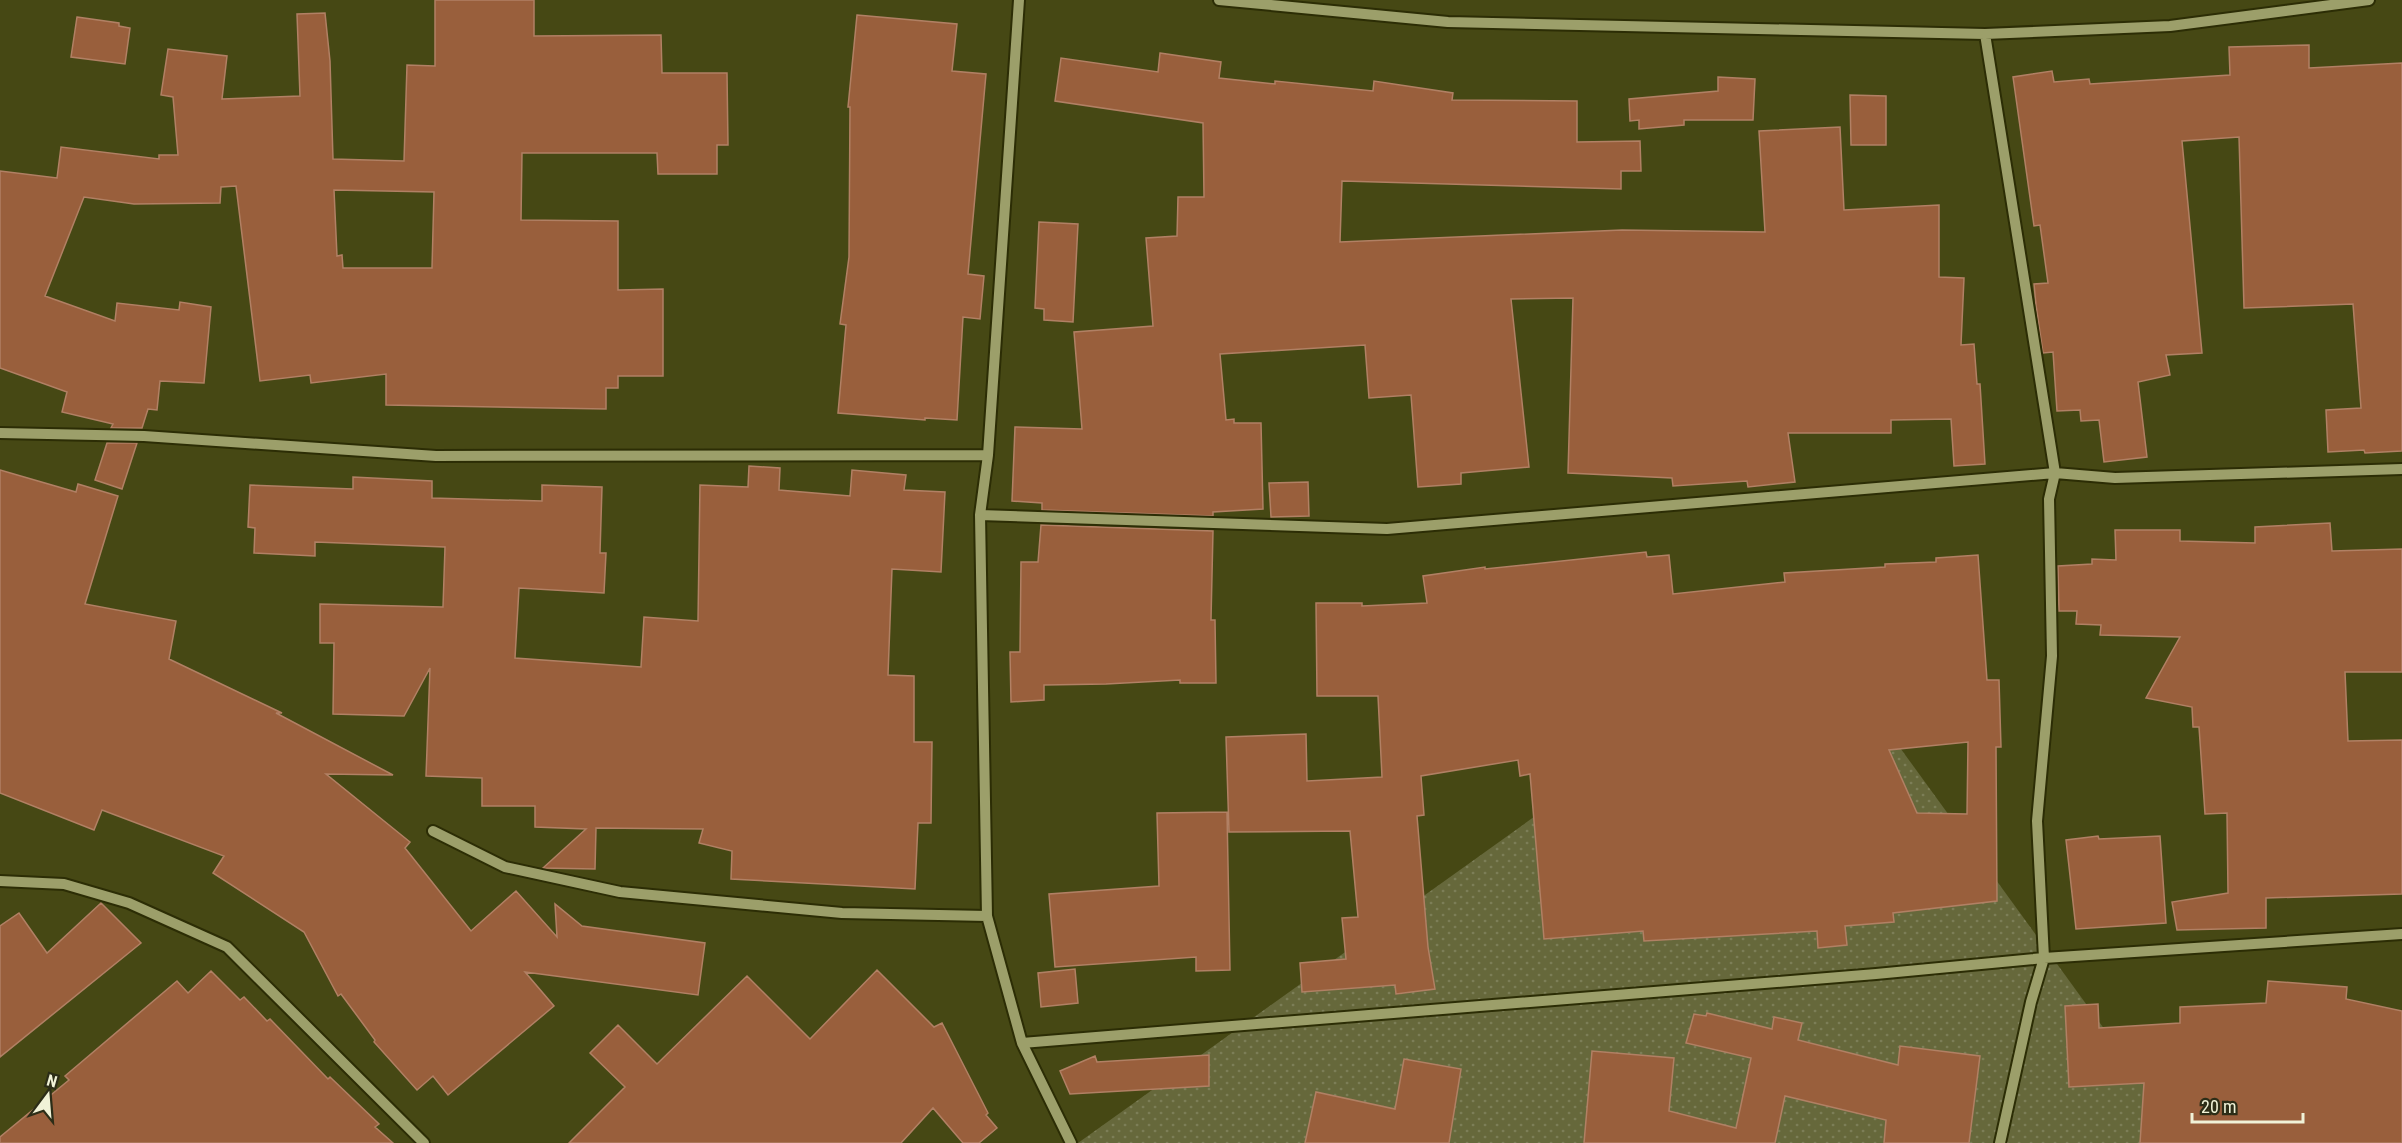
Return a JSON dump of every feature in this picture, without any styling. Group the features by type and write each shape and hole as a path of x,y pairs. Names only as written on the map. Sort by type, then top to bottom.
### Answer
{"street":[{"path":"1019,0 988,455 980,515 987,916 1022,1043 1071,1143"},
{"path":"1219,0 1448,22 1985,34 2170,26 2369,0"},
{"path":"1985,34 2055,473 2049,499 2052,656 2037,821 2044,958 2031,1002 2000,1143"},
{"path":"0,433 144,436 436,456 988,455"},
{"path":"980,515 1387,529 2055,473 2115,478 2402,469"},
{"path":"433,831 505,867 620,892 842,913 987,916"},
{"path":"0,881 64,884 107,896 129,903 227,947 424,1143"},
{"path":"1022,1043 1864,975 2044,958 2402,934"}],"green space":[{"path":"1808,621 2187,1143 1078,1143"}],"building":[{"path":"435,0 534,0 534,36 661,35 662,73 727,73 728,145 717,145 717,174 658,174 657,153 522,153 521,220 618,221 618,290 663,289 663,376 618,376 618,388 606,388 606,409 386,405 386,374 311,383 310,375 260,381 236,186 221,187 220,203 134,204 84,197 45,296 115,321 117,303 179,310 180,302 211,307 204,383 160,381 157,410 148,409 142,428 111,428 113,424 62,412 67,392 0,368 0,171 57,178 61,147 159,159 159,155 178,155 173,97 161,95 168,49 227,56 222,99 300,96 297,14 325,13 330,61 333,159 404,161 407,65 435,66","holes":["334,190 434,192 432,268 343,268 342,255 337,256"]},
{"path":"857,15 957,24 952,71 986,74 968,274 984,276 980,319 963,317 957,420 925,418 925,420 838,413 846,325 840,324 849,257 850,107 848,107"},
{"path":"77,17 119,23 119,26 130,28 125,64 71,57"},
{"path":"2309,45 2309,68 2402,63 2402,451 2328,452 2326,410 2361,408 2353,304 2244,308 2239,137 2182,141 2202,353 2166,355 2170,375 2138,382 2147,457 2104,462 2099,420 2081,421 2080,410 2057,411 2053,352 2043,353 2034,284 2048,283 2040,225 2034,226 2013,77 2052,71 2054,82 2089,79 2090,84 2230,75 2229,47"},
{"path":"1160,53 1221,62 1219,78 1373,91 1374,81 1453,93 1452,100 1577,101 1577,142 1640,141 1641,171 1621,171 1621,189 1342,181 1340,242 1622,230 1765,232 1759,131 1840,127 1844,210 1939,205 1939,277 1964,278 1961,345 1974,344 1977,384 1980,384 1985,464 1954,466 1951,419 1891,420 1891,433 1788,433 1795,482 1748,487 1747,481 1673,486 1672,478 1568,473 1573,298 1511,299 1529,467 1461,473 1461,484 1418,487 1411,395 1369,398 1365,345 1220,354 1226,420 1234,419 1234,423 1261,423 1263,509 1213,512 1213,516 1042,510 1042,503 1012,501 1015,427 1082,429 1074,332 1153,326 1146,238 1177,236 1178,197 1204,197 1203,123 1055,101 1061,58 1158,72"},
{"path":"1718,77 1755,79 1753,120 1684,120 1684,125 1639,129 1639,120 1630,121 1629,99 1718,91"},
{"path":"1850,95 1886,96 1886,145 1851,145"},
{"path":"1039,222 1078,224 1073,322 1044,320 1044,309 1035,308"},
{"path":"107,443 137,443 122,489 95,480"},
{"path":"749,466 780,468 779,490 850,496 852,470 906,475 904,490 945,492 941,572 892,569 888,675 914,676 914,742 932,742 931,823 918,823 915,889 731,879 732,851 699,843 703,829 596,828 595,869 543,868 586,829 535,827 535,806 482,806 482,778 426,776 430,668 404,716 333,714 334,643 320,643 320,604 443,607 445,547 315,542 315,556 254,553 255,528 248,527 250,485 353,489 353,477 432,481 432,498 542,501 542,485 602,487 600,553 606,553 604,593 519,588 515,658 641,667 644,617 698,621 700,485 748,487"},
{"path":"0,470 76,492 78,484 118,496 85,604 176,621 169,659 282,713 276,713 393,775 326,774 410,842 405,848 471,931 516,891 557,937 555,904 582,926 705,943 698,995 525,972 554,1006 448,1095 433,1076 417,1090 374,1042 375,1040 341,994 338,996 304,932 213,873 224,856 102,810 94,830 0,793"},
{"path":"1308,482 1309,516 1271,517 1269,483"},
{"path":"2330,523 2332,551 2402,549 2402,672 2345,672 2348,741 2402,740 2402,894 2266,898 2266,928 2177,930 2172,902 2228,893 2227,813 2205,814 2199,727 2193,727 2192,707 2146,698 2180,637 2100,635 2101,625 2076,624 2077,611 2059,611 2058,566 2092,564 2092,559 2116,560 2115,530 2180,530 2180,541 2255,543 2255,527"},
{"path":"1041,525 1213,531 1211,620 1215,620 1216,683 1180,683 1180,680 1044,685 1044,700 1011,702 1010,652 1020,652 1021,562 1038,562"},
{"path":"1646,552 1647,557 1669,555 1673,594 1785,582 1784,573 1885,567 1885,564 1936,562 1936,558 1978,555 1987,680 1999,680 2001,747 1996,747 1997,901 1893,913 1894,922 1845,926 1847,945 1818,948 1817,931 1644,941 1643,931 1544,939 1530,774 1520,776 1518,760 1421,776 1424,815 1417,816 1428,947 1435,989 1396,994 1395,985 1302,992 1300,963 1346,959 1342,918 1358,917 1350,831 1229,832 1226,737 1306,734 1307,781 1382,777 1378,696 1317,696 1316,603 1362,603 1362,606 1427,603 1423,576 1485,567 1485,569","holes":["1968,742 1967,814 1917,813 1889,750"]},
{"path":"1227,812 1230,970 1196,971 1196,957 1055,967 1049,894 1159,886 1157,813"},
{"path":"2098,836 2099,839 2160,836 2166,923 2076,929 2066,840"},
{"path":"101,903 141,943 0,1057 0,926 19,913 47,953"},
{"path":"1075,969 1078,1003 1041,1007 1038,973"},
{"path":"877,970 934,1027 942,1023 988,1113 986,1115 997,1128 979,1143 963,1143 933,1108 901,1143 569,1143 625,1087 590,1053 618,1025 657,1064 747,976 810,1039"},
{"path":"211,971 240,1000 244,997 267,1021 270,1019 328,1079 330,1077 379,1124 375,1127 393,1143 0,1143 0,1137 69,1080 65,1076 177,981 188,993"},
{"path":"2268,981 2347,987 2346,999 2402,1011 2402,1143 2140,1143 2144,1083 2069,1087 2065,1006 2098,1004 2099,1028 2180,1023 2180,1007 2266,1003"},
{"path":"1707,1013 1772,1029 1774,1017 1802,1023 1798,1040 1898,1065 1900,1046 1980,1056 1969,1143 1884,1143 1886,1120 1785,1096 1775,1143 1584,1143 1592,1051 1674,1058 1669,1111 1736,1128 1751,1058 1686,1043 1694,1014 1706,1016"},
{"path":"1209,1055 1209,1086 1070,1094 1060,1071 1095,1056 1097,1062"},
{"path":"1404,1059 1461,1069 1449,1143 1305,1143 1316,1092 1395,1109"}]}
